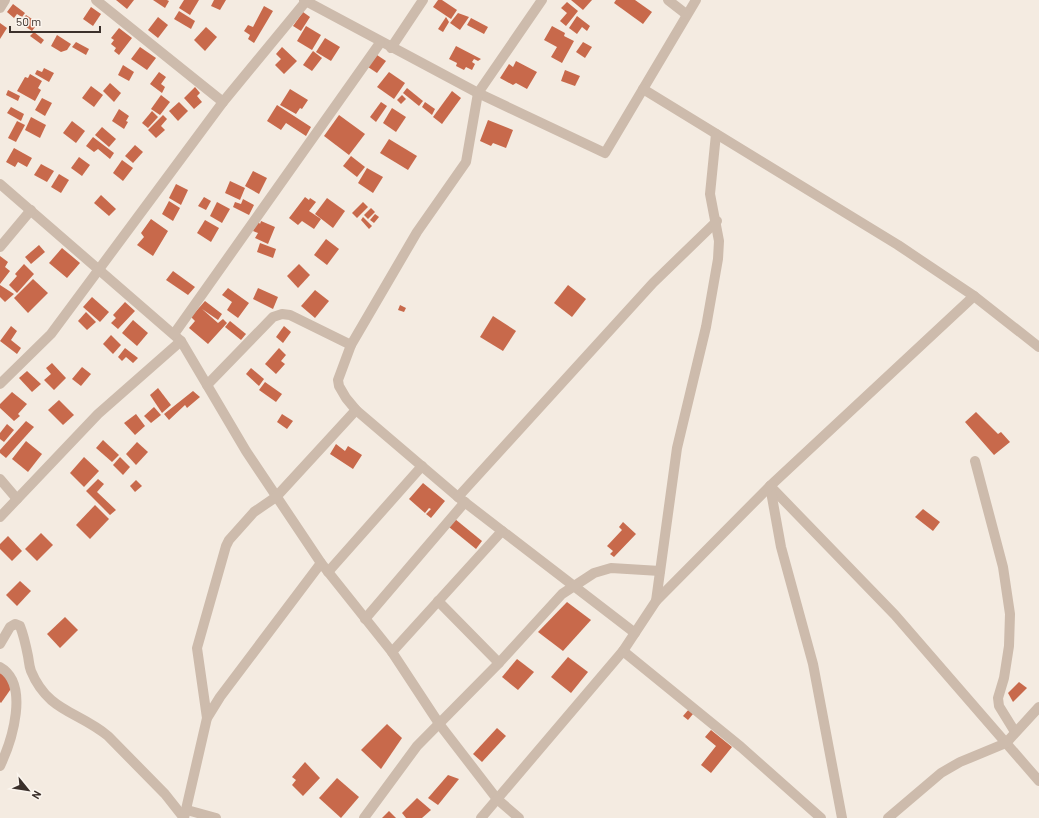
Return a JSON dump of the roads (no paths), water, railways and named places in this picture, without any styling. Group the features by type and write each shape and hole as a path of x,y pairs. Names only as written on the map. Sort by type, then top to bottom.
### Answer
{"street":[{"path":"0,8 5,0"},
{"path":"96,0 223,102"},
{"path":"0,384 51,334 223,102 306,0 380,43 478,93 605,153 686,14 696,0"},
{"path":"391,48 423,0"},
{"path":"542,0 478,93 466,162 417,232 351,345 338,380 339,386 346,398 356,410 462,500 635,633"},
{"path":"668,0 686,14"},
{"path":"0,517 98,414 178,337 380,43"},
{"path":"643,89 898,245 974,296 1039,347"},
{"path":"656,600 677,448 706,328 718,259 719,241 717,221 710,194 716,134"},
{"path":"0,184 178,337 246,451 321,563 392,652 440,726 498,799 520,818"},
{"path":"0,247 31,210"},
{"path":"365,619 462,500 653,283 717,221"},
{"path":"481,818 623,651 656,600 770,486 974,296"},
{"path":"207,385 273,317 282,314 290,316 351,345"},
{"path":"207,718 197,648 220,563 229,540 254,512 276,497 356,410"},
{"path":"975,461 1003,567 1010,614 1009,646 1004,678 998,698 999,706 1015,732"},
{"path":"328,572 422,466"},
{"path":"0,479 18,499"},
{"path":"770,486 895,615 1039,781"},
{"path":"770,486 781,547 813,664 842,818"},
{"path":"392,652 502,531"},
{"path":"185,815 207,718 220,697 321,563"},
{"path":"364,818 417,746 440,726 562,594 594,574 611,568 660,571"},
{"path":"438,601 499,663"},
{"path":"0,644 10,627 15,624 20,626 26,644 30,669 40,689 49,700 100,729 185,815 216,818"},
{"path":"623,651 742,747 821,818"},
{"path":"0,667 15,683 16,698 12,738 0,766"},
{"path":"888,818 941,773 960,762 1006,743 1039,707"}]}
